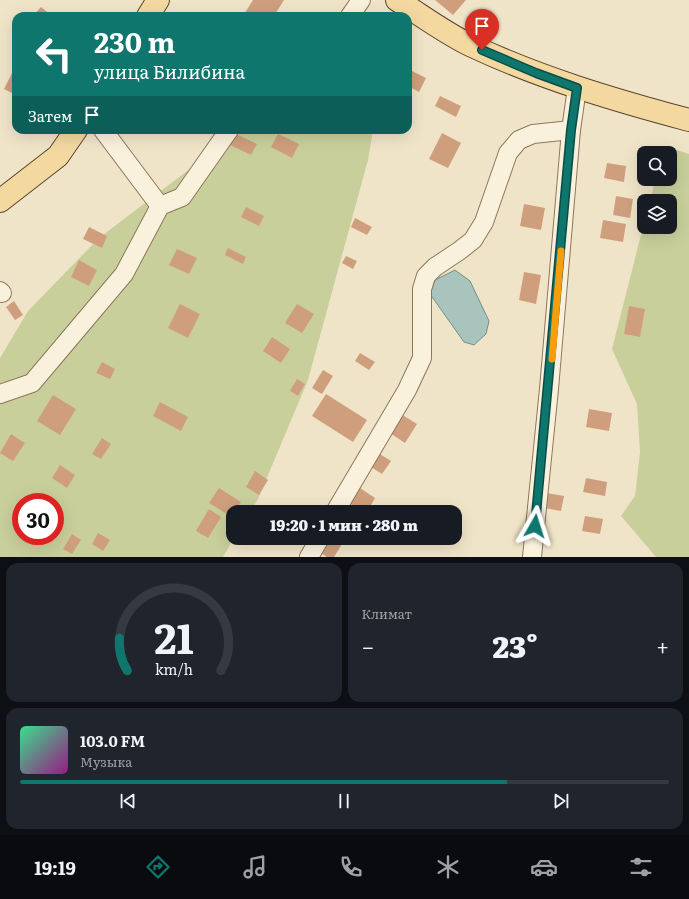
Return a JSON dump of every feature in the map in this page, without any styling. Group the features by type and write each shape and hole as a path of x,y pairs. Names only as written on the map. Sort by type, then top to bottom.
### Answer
{"main road":[{"path":"150,12 158,0"},
{"path":"397,0 468,44 536,73 577,88 689,120"},
{"path":"0,201 58,156 73,134"}],"street":[{"path":"353,12 361,0"},
{"path":"532,557 550,381 571,130 577,88"},
{"path":"339,505 407,390 422,358 422,289 426,276 435,267 473,240 484,222 508,153 519,140 533,134 571,130"},
{"path":"105,134 160,206"},
{"path":"0,394 32,384 124,274 160,206 182,197 226,134"},
{"path":"308,557 316,545"}],"green space":[{"path":"236,134 372,134 368,160 308,380 254,505 226,505 226,545 230,545 223,557 0,557 0,358 28,311 99,238"},
{"path":"677,150 689,154 689,557 656,557 621,516 635,496 640,452 637,404 612,349 641,234 677,234 677,194 652,194 654,186 677,186"}],"water":[{"path":"455,270 470,281 489,321 486,334 474,345 464,342 430,294 435,280"}],"building":[{"path":"253,0 284,0 276,12 246,12"},
{"path":"435,0 466,0 453,15"},
{"path":"41,7 47,12 37,12"},
{"path":"412,71 426,78 419,92 412,88"},
{"path":"12,73 12,93 4,89"},
{"path":"440,96 461,106 456,117 435,106"},
{"path":"442,133 461,143 448,168 429,159"},
{"path":"233,134 236,134 257,144 251,155 228,144"},
{"path":"278,134 299,144 292,158 271,147"},
{"path":"607,163 626,166 624,182 604,178"},
{"path":"616,196 633,199 630,218 613,215"},
{"path":"524,204 545,208 541,230 520,226"},
{"path":"246,207 264,216 259,226 241,217"},
{"path":"355,218 372,227 367,235 351,227"},
{"path":"603,220 626,224 623,242 600,238"},
{"path":"89,227 107,236 102,248 83,239"},
{"path":"228,248 246,257 243,264 225,255"},
{"path":"177,249 197,258 189,274 169,265"},
{"path":"346,256 357,261 353,269 342,263"},
{"path":"79,260 97,270 89,286 71,277"},
{"path":"524,272 541,275 536,304 519,300"},
{"path":"14,301 23,315 15,320 6,307"},
{"path":"180,304 200,314 188,338 168,328"},
{"path":"297,304 314,314 302,333 285,323"},
{"path":"629,306 645,309 640,337 624,334"},
{"path":"272,337 290,349 281,363 263,351"},
{"path":"360,353 375,362 369,370 355,361"},
{"path":"102,362 115,369 110,379 96,373"},
{"path":"323,370 333,376 322,394 312,388"},
{"path":"297,379 305,384 298,396 290,391"},
{"path":"326,394 367,420 353,442 312,416"},
{"path":"53,395 76,409 60,435 37,421"},
{"path":"160,402 188,417 181,431 153,416"},
{"path":"589,409 612,413 609,431 586,427"},
{"path":"401,414 417,424 405,443 390,433"},
{"path":"11,434 25,443 13,461 0,453"},
{"path":"102,438 111,444 101,459 92,454"},
{"path":"380,454 391,461 382,474 371,467"},
{"path":"60,465 75,475 67,488 52,478"},
{"path":"255,471 268,480 259,495 246,487"},
{"path":"586,478 607,482 605,496 583,492"},
{"path":"219,488 241,502 239,505 226,505 226,513 209,503"},
{"path":"360,488 375,498 371,505 350,504"},
{"path":"541,492 564,496 561,511 539,507"},
{"path":"209,509 221,517 208,538 196,531"},
{"path":"585,516 603,519 600,534 582,531"},
{"path":"98,533 110,540 103,551 92,544"},
{"path":"72,534 81,540 72,554 63,549"},
{"path":"326,545 341,545 334,557 327,557 321,553"}],"slow traffic":[{"path":"552,359 561,251"}],"route":[{"path":"482,50 536,73 577,88 571,130 549,389 535,526"}]}
